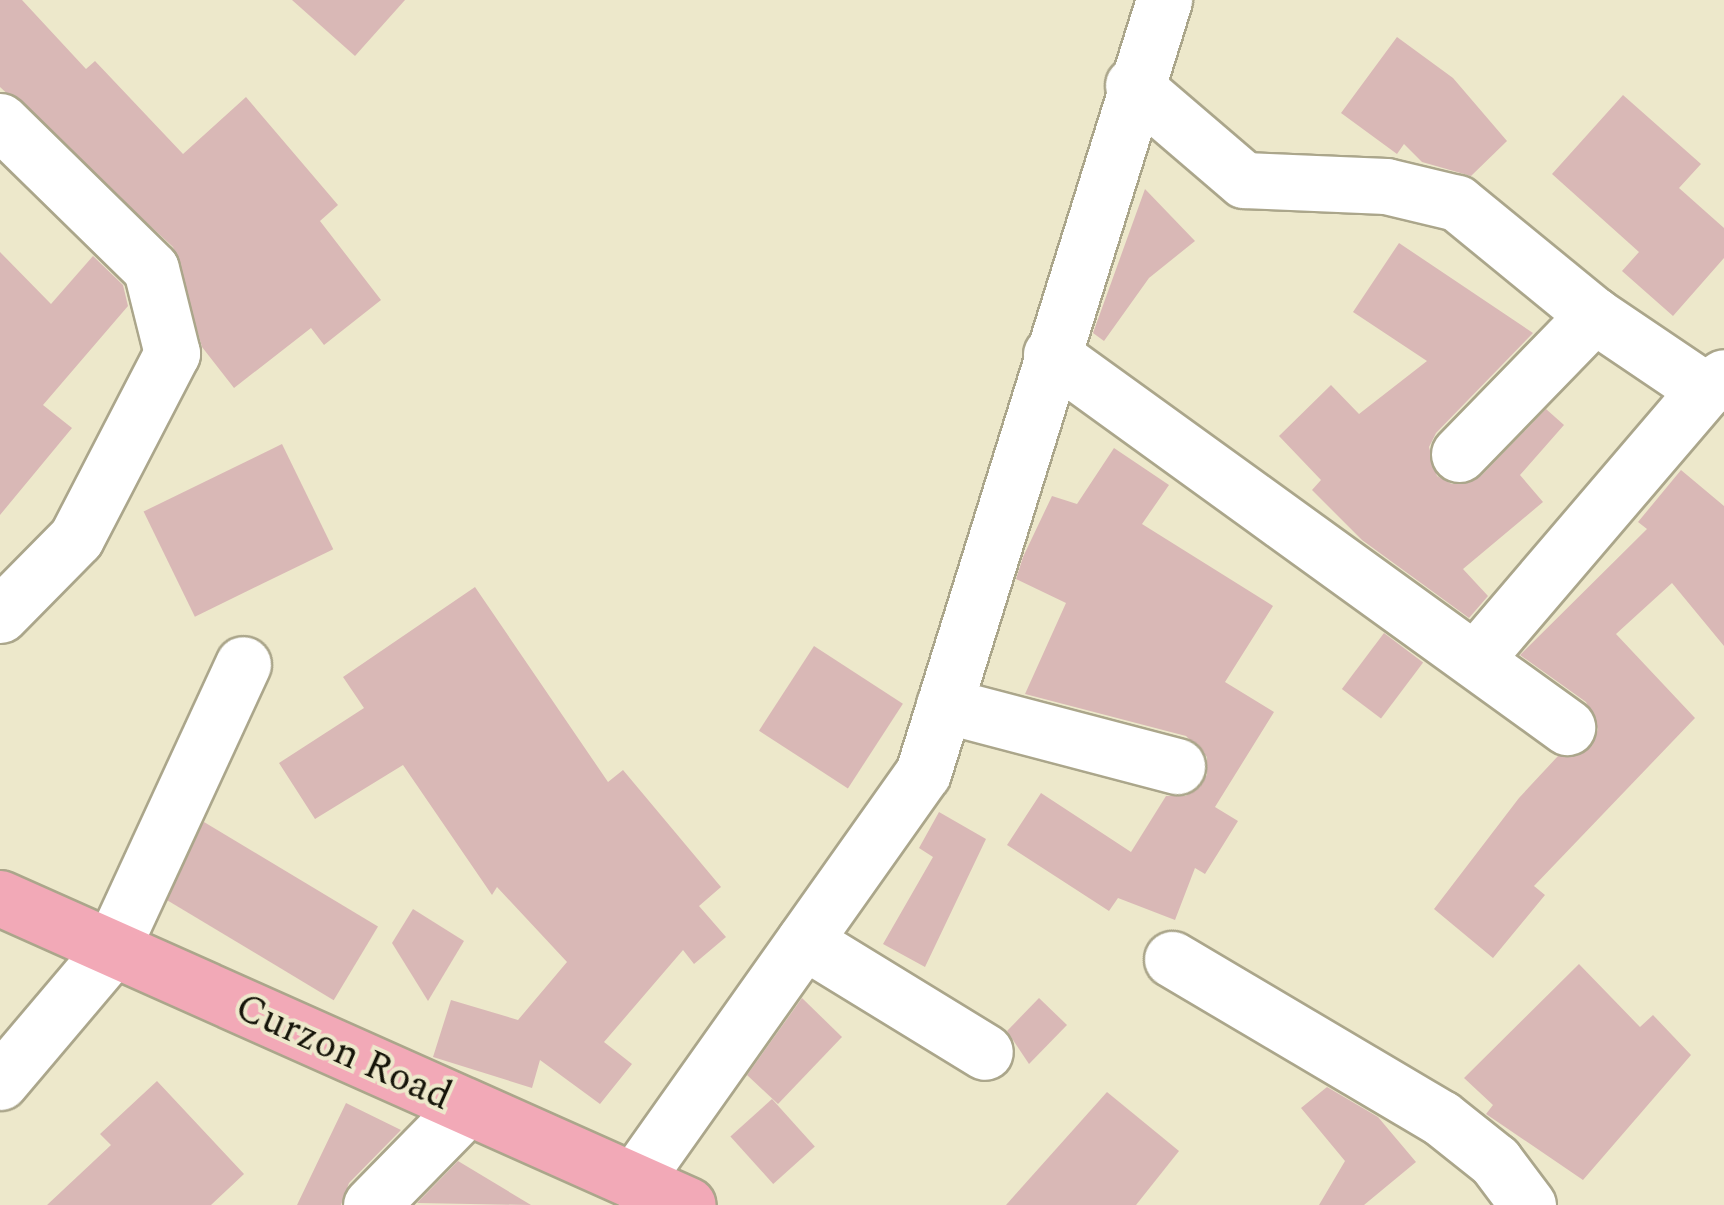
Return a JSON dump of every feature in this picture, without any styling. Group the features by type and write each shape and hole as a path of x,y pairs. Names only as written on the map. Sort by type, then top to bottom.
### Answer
{"main road":[{"name":"Curzon Road","path":"0,898 110,952 688,1205"}],"street":[{"path":"634,1181 923,774 1134,85 1164,0"},
{"path":"1134,85 1244,180 1386,186 1458,203 1594,315 1715,383 1476,658"},
{"path":"0,122 151,269 172,353 76,538 0,615"},
{"path":"1459,454 1594,315"},
{"path":"1051,354 1476,658 1566,727"},
{"path":"0,1082 110,952 244,664"},
{"path":"944,705 1177,766"},
{"path":"804,942 985,1052"},
{"path":"1172,959 1441,1118 1495,1160 1528,1205"},
{"path":"371,1205 467,1107"}],"building":[{"path":"0,0 22,0 86,69 95,61 183,154 246,97 338,205 320,221 381,300 324,345 311,328 234,388 202,347 173,247 0,87"},
{"path":"292,0 405,0 355,56"},
{"path":"1397,37 1453,78 1507,141 1471,176 1422,162 1404,144 1397,154 1341,113"},
{"path":"1623,95 1701,164 1679,188 1724,228 1724,258 1673,316 1622,271 1639,252 1552,174"},
{"path":"1145,189 1195,241 1149,278 1104,341 1093,333"},
{"path":"1399,243 1533,333 1436,433 1429,447 1437,476 1452,484 1481,476 1546,409 1564,425 1520,475 1543,502 1463,569 1488,596 1469,618 1362,540 1312,490 1321,480 1279,436 1331,385 1359,414 1427,361 1353,312"},
{"path":"0,252 51,304 93,256 123,285 128,306 43,405 72,428 0,515"},
{"path":"282,444 333,549 195,617 144,512"},
{"path":"1114,448 1169,485 1142,524 1273,606 1225,682 1274,712 1215,807 1238,821 1205,874 1195,868 1175,920 1118,898 1109,911 1007,845 1041,793 1131,852 1166,796 1186,796 1207,775 1207,757 1186,736 1025,694 1066,603 1016,579 1023,557 1052,496 1077,504"},
{"path":"1681,470 1724,506 1724,646 1672,583 1616,634 1695,718 1534,886 1545,895 1493,958 1434,909 1519,798 1558,756 1592,746 1598,729 1586,702 1520,655 1647,529 1638,522"},
{"path":"475,587 608,782 623,770 721,887 699,906 726,937 694,964 683,950 604,1042 632,1064 600,1104 540,1060 532,1088 433,1057 451,1000 518,1020 567,962 497,887 492,895 403,765 315,819 279,763 364,708 343,677"},
{"path":"1384,633 1423,662 1381,718 1342,689"},
{"path":"814,646 903,704 848,788 759,731"},
{"path":"939,812 986,839 925,967 883,944 933,857 919,848"},
{"path":"204,822 378,927 334,1000 160,896"},
{"path":"413,909 464,941 428,1001 392,943"},
{"path":"1579,964 1640,1027 1653,1015 1691,1055 1583,1180 1486,1114 1493,1105 1464,1078"},
{"path":"802,998 842,1037 778,1104 747,1075"},
{"path":"1039,998 1067,1025 1029,1064 1007,1031"},
{"path":"157,1081 244,1174 211,1205 47,1205 111,1145 100,1134"},
{"path":"1327,1087 1378,1117 1416,1162 1364,1205 1319,1205 1345,1161 1301,1108"},
{"path":"1107,1092 1179,1151 1136,1205 1006,1205"},
{"path":"772,1099 815,1147 773,1184 730,1136"},
{"path":"346,1103 401,1130 349,1183 341,1205 297,1205"},
{"path":"458,1161 531,1205 417,1203"}]}
